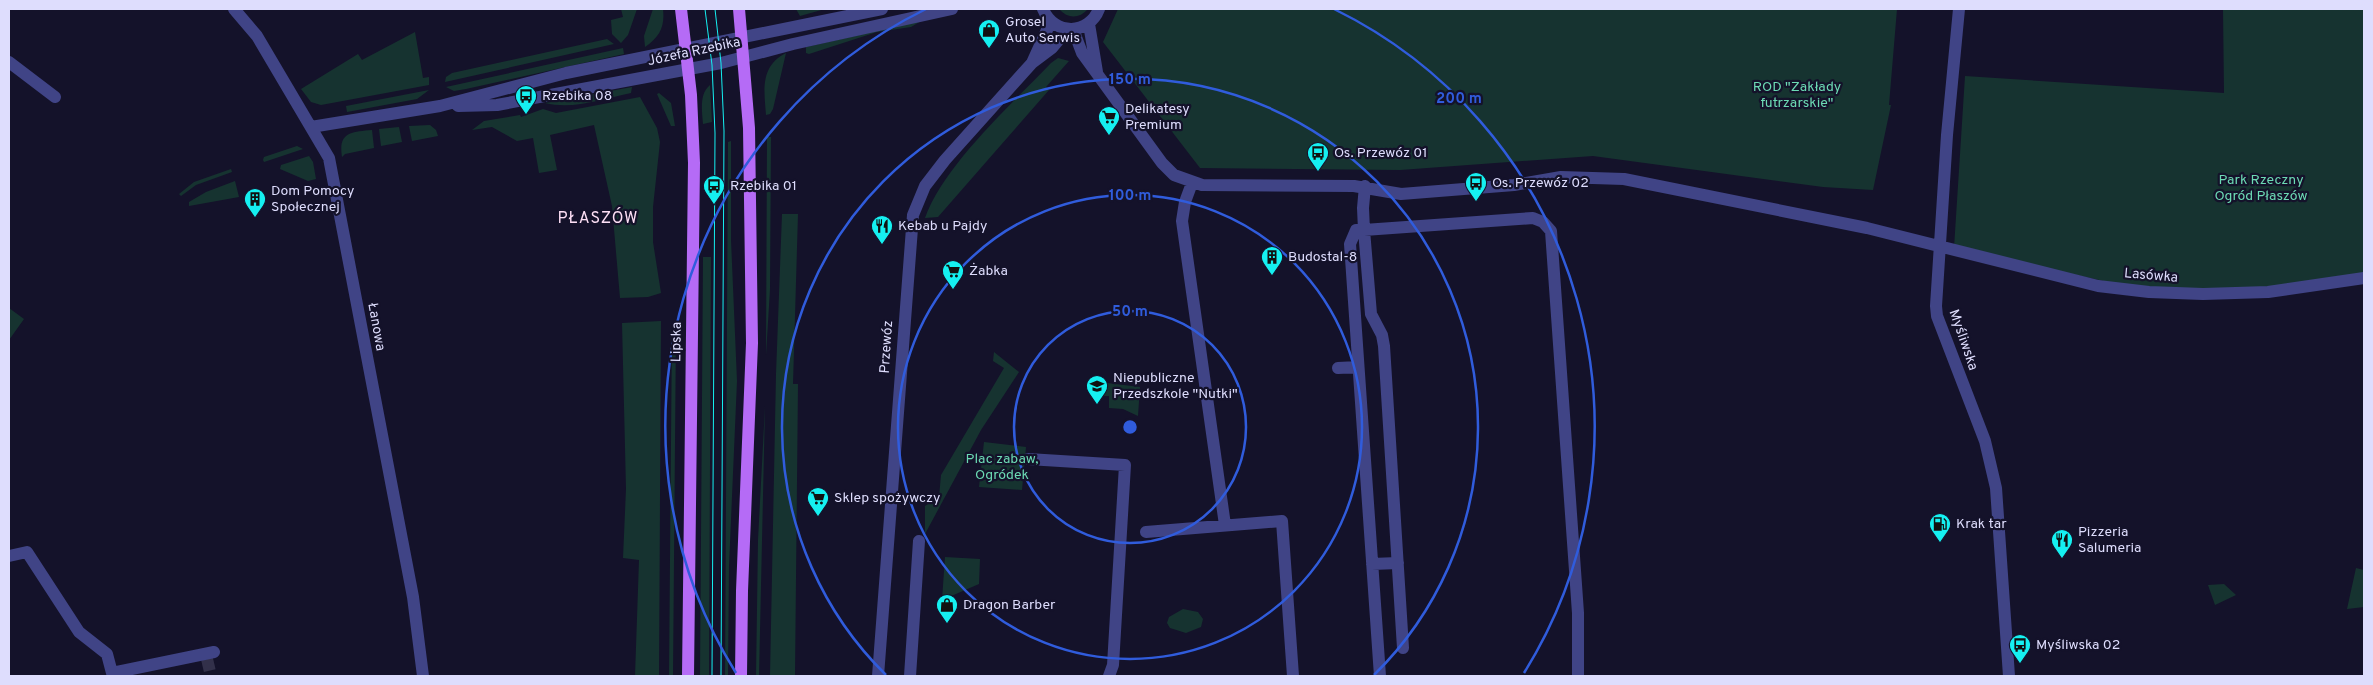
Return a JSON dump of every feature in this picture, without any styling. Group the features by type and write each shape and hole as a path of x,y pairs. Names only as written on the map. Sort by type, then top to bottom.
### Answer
{"main road":[{"name":"Lipska","path":"681,9 689,69 694,178 688,676"},
{"path":"739,9 748,128 752,343 742,591 741,676"}],"street":[{"name":"Łanowa","path":"234,9 257,36 328,158 413,597 423,676"},
{"name":"Józefa Rzebika","path":"311,128 440,106 566,73 882,9"},
{"name":"Józefa Rzebika","path":"440,106 497,104 689,69 952,9"},
{"path":"1044,9 1051,21 1070,30 1082,53 1162,162 1174,175 1192,183 1185,202 1182,221 1225,526"},
{"path":"1070,30 1089,24 1099,9"},
{"name":"Myśliwska","path":"1959,9 1940,245 1937,316 1985,442 1996,488 2010,676"},
{"name":"Przewóz","path":"1032,63 1051,21"},
{"path":"1089,24 1098,75"},
{"name":"Przewóz","path":"878,676 912,215 925,186 934,173 1032,63 1052,48 1070,30"},
{"path":"9,62 49,97"},
{"name":"Lasówka","path":"1192,183 1212,186 1365,186 1401,194 1514,185 1561,177 1624,179 1940,245 2098,286 2149,292 2203,294 2268,292 2364,278"},
{"path":"1365,186 1363,208 1370,314 1382,335 1384,346 1403,648"},
{"path":"1380,676 1350,244 1356,230 1533,218 1543,222 1552,231 1578,613 1578,676"},
{"path":"1189,270 1200,281"},
{"path":"1338,368 1358,367"},
{"path":"1028,459 1125,465 1113,665 1109,676"},
{"path":"1146,532 1282,520 1293,676"},
{"path":"910,676 918,541"},
{"path":"9,556 27,552 79,632 107,654 112,673 209,654"},
{"path":"1372,564 1398,562"}],"green space":[{"path":"621,9 637,9 628,35 621,43 612,34 611,20 623,17"},
{"path":"653,9 663,9 662,26 658,35 645,47 644,36"},
{"path":"796,9 825,9 800,16"},
{"path":"1059,9 1088,9 1081,15 1070,16"},
{"name":"ROD \"Zakłady futrzarskie\"","path":"1118,9 1897,9 1889,105 1891,105 1873,190 1823,187 1593,156 1400,170 1200,168 1103,42"},
{"name":"Park Rzeczny Ogród Płaszów","path":"2223,9 2364,9 2364,276 2268,290 2131,287 1954,248 1965,76 2224,93"},
{"path":"921,21 911,27 877,32 809,54 806,53 806,47"},
{"path":"415,32 423,78 429,77 429,85 321,105 311,102 301,89 358,54 362,60"},
{"path":"607,39 614,44 445,82 446,77 452,73"},
{"path":"623,48 624,54 466,89 454,91 446,87"},
{"path":"786,53 773,109 770,114 766,115 765,88 768,72 778,58"},
{"path":"1058,58 1069,61 1046,87 1049,90 938,217 925,218 934,198 963,156 999,116"},
{"path":"710,85 712,122 703,124 703,98 706,89"},
{"path":"632,87 631,93 588,103 555,105 545,103"},
{"path":"429,90 417,99 347,112 346,106"},
{"path":"659,93 671,103 675,126 671,126 657,94"},
{"path":"640,97 657,128 660,142 653,207 653,242 661,293 648,297 620,298 612,206 594,125 550,135 557,170 539,173 533,138 517,141 492,127 472,130 484,121 520,115 521,117 543,109 556,113"},
{"path":"430,125 436,130 438,136 412,141 409,126"},
{"path":"399,127 402,142 381,146 379,129"},
{"path":"372,130 374,148 345,154 342,157 341,149 344,138 352,133"},
{"path":"767,137 771,137 770,289 766,355"},
{"path":"731,141 731,240 737,381 729,566 728,676 725,676 728,142"},
{"path":"297,146 303,149 264,162 263,160 264,157"},
{"path":"309,156 313,162 316,179 308,181 280,169 281,165"},
{"path":"231,169 232,172 196,185 181,196 179,194 194,182"},
{"path":"235,181 239,197 189,206 189,202 206,192"},
{"path":"782,214 798,214 793,384 798,384 795,676 770,676 776,374"},
{"path":"703,257 711,257 709,676 700,676"},
{"path":"9,308 24,319 9,340"},
{"path":"661,321 659,676 635,676 639,560 623,558 626,489 622,323"},
{"path":"672,325 676,329 673,676 669,676"},
{"path":"994,352 1019,372 981,430 925,534 925,506 939,497 941,475 1004,368 993,361"},
{"path":"1099,382 1140,387 1138,416 1123,409 1109,408 1109,396 1099,396"},
{"path":"765,406 759,676 756,676 758,540"},
{"name":"Plac zabaw, Ogródek","path":"984,442 1026,447 1022,490 979,487"},
{"path":"945,557 980,559 979,584 942,600"},
{"path":"2356,568 2364,570 2364,607 2347,609"},
{"path":"2224,584 2236,595 2215,605 2208,585"},
{"path":"1183,609 1198,612 1203,619 1201,627 1186,633 1170,628 1167,623 1169,617"}],"tunnel":[{"path":"207,659 211,676"}],"tram line":[{"path":"705,9 712,65 715,133 712,676"},
{"path":"715,9 721,63 724,131 721,676"}],"place":[{"name":"Grosel Auto Serwis","path":"989,49"},
{"name":"Rzebika 08","path":"526,115"},
{"name":"Delikatesy Premium","path":"1109,136"},
{"name":"Os. Przewóz 01","path":"1318,172"},
{"name":"Os. Przewóz 02","path":"1476,202"},
{"name":"Rzebika 01","path":"714,205"},
{"name":"Dom Pomocy Społecznej","path":"255,218"},
{"name":"Kebab u Pajdy","path":"882,245"},
{"name":"Budostal-8","path":"1272,276"},
{"name":"Żabka","path":"953,290"},
{"name":"Niepubliczne Przedszkole \"Nutki\"","path":"1097,405"},
{"name":"Sklep spożywczy","path":"818,517"},
{"name":"Krak tar","path":"1940,543"},
{"name":"Pizzeria Salumeria","path":"2062,559"},
{"name":"Dragon Barber","path":"947,624"},
{"name":"Myśliwska 02","path":"2020,664"}],"district":[{"name":"PŁASZÓW","path":"598,219"}]}
